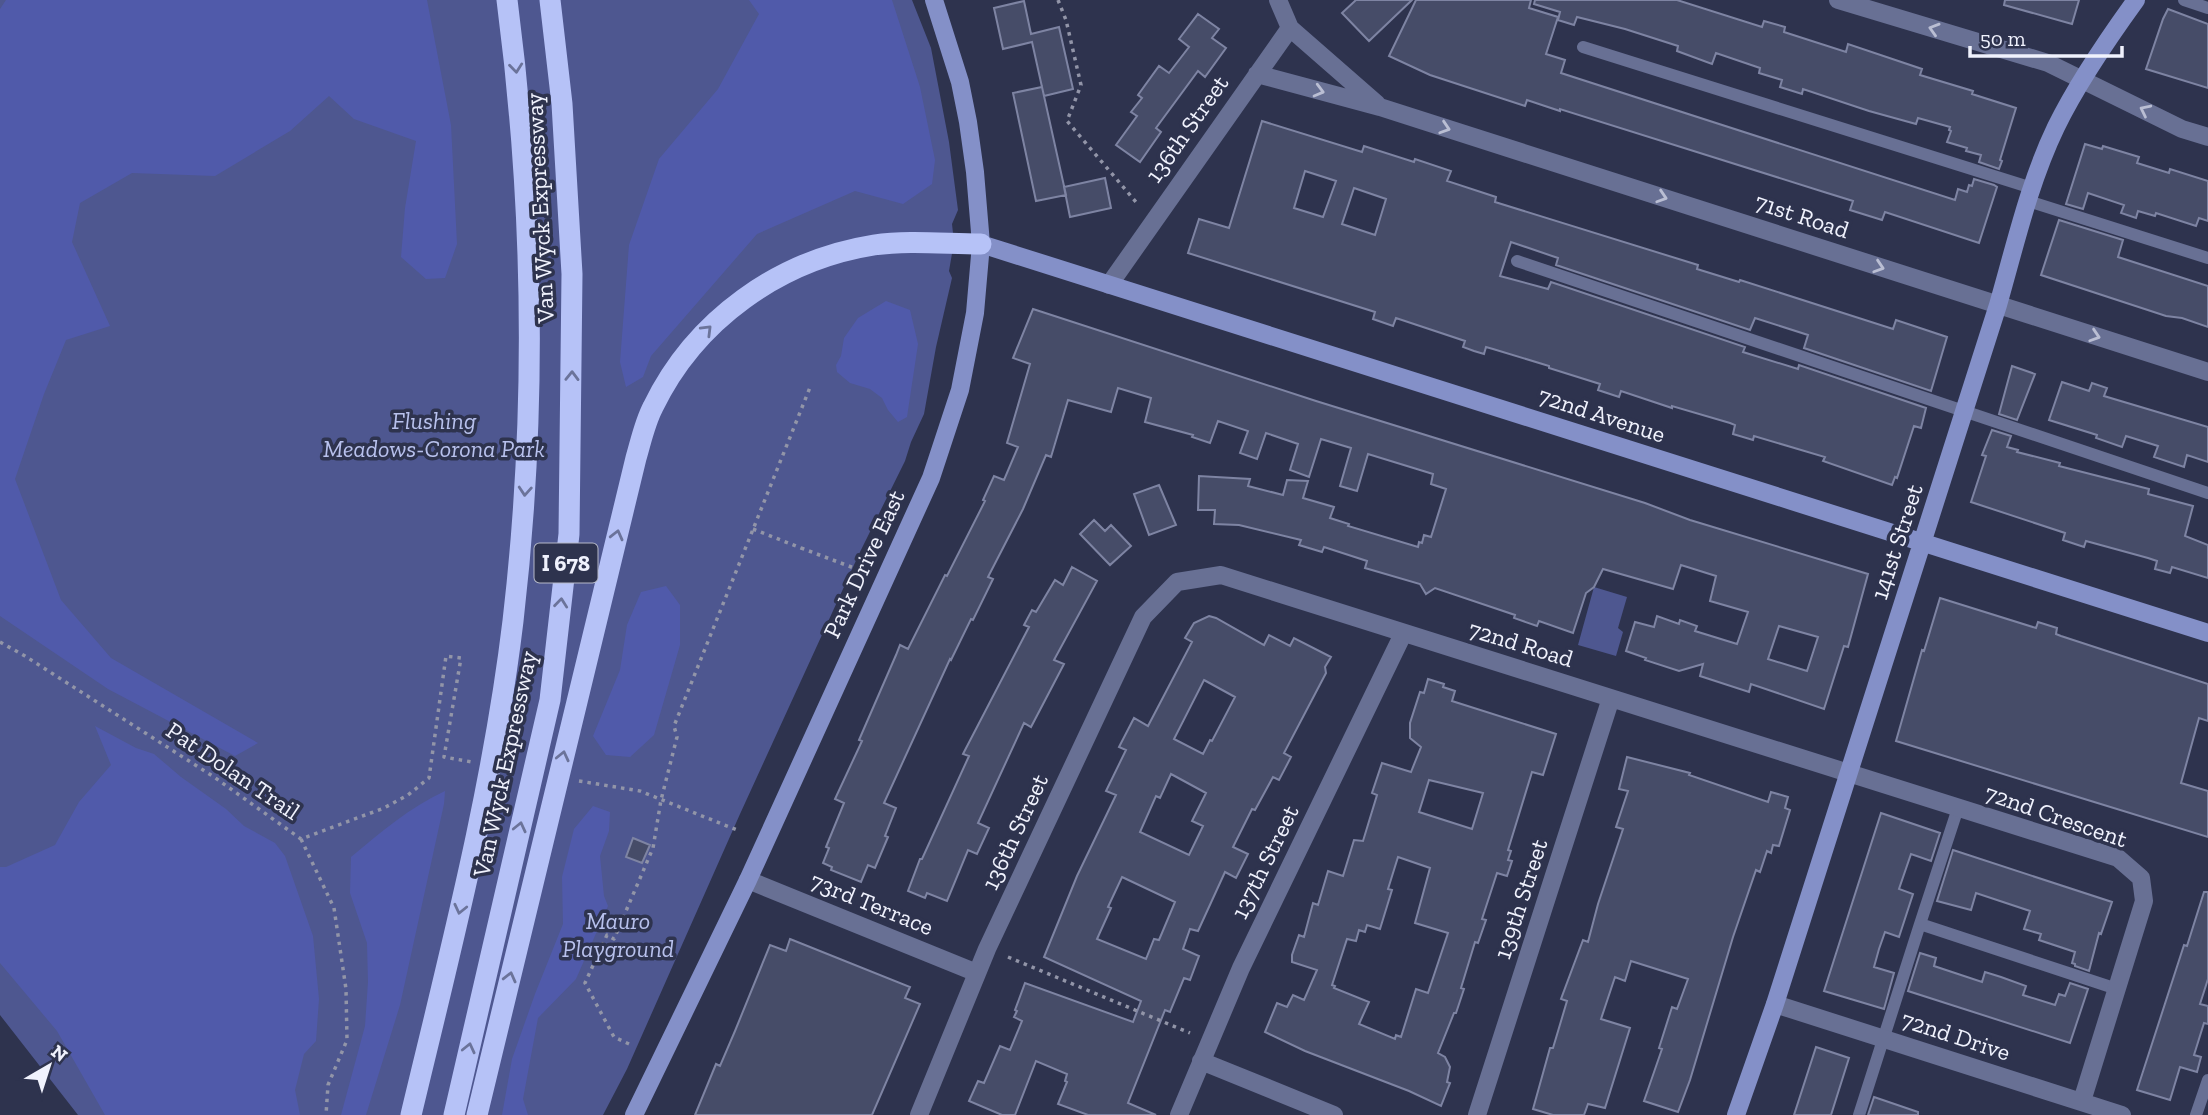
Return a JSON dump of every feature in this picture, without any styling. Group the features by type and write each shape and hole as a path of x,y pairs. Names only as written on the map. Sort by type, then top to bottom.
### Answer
{"highway":[{"name":"Van Wyck Expressway","path":"411,1115 487,782 513,623 524,505 529,385 529,275 522,136 508,0"},
{"name":"Van Wyck Expressway","path":"454,1115 550,700 569,534 572,274 562,104 551,0"},
{"path":"477,1115 636,457 652,408 676,365 693,344 730,309 780,275 810,262 844,251 876,245 981,244"}],"street":[{"name":"Park Drive East","path":"634,1115 748,880 930,478 960,390 975,313 981,244 968,122 960,82 934,0"},
{"path":"1278,0 1290,28"},
{"path":"1839,0 2048,63 2182,128 2208,137"},
{"name":"141st Street","path":"1736,1115 1775,1004 1849,774 1998,305 2030,194 2055,128 2081,79 2136,0"},
{"name":"136th Street","path":"1109,285 1290,28"},
{"name":"71st Road","path":"1290,28 1380,107"},
{"name":"71st Road","path":"1257,74 1380,107 2208,372"},
{"name":"72nd Avenue","path":"981,244 2208,633"},
{"name":"72nd Road","path":"1177,582 1221,575 1849,774"},
{"name":"136th Street","path":"919,1115 977,973 1143,617 1177,582"},
{"name":"137th Street","path":"1179,1115 1241,968 1403,634"},
{"name":"139th Street","path":"1477,1115 1611,698"},
{"name":"72nd Crescent","path":"1849,774 2118,858 2141,878 2144,901 2082,1101"},
{"name":"73rd Terrace","path":"748,880 977,973"},
{"name":"72nd Drive","path":"1775,1004 2122,1115"},
{"path":"1201,1061 1334,1115"}],"lane":[{"path":"2184,0 2208,8"},
{"path":"1583,47 2030,194 2208,258"},
{"path":"1517,261 2208,493"},
{"path":"1859,1115 1958,808"},
{"path":"1920,924 2117,989"},
{"path":"2196,1115 2208,1080"}],"path":[{"path":"1058,0 1066,20 1081,85 1067,121 1136,202"},
{"path":"629,1044 614,1037 585,983 607,935 614,939 653,848 661,800 677,737 674,726 811,385"},
{"path":"753,529 854,568"},
{"name":"Pat Dolan Trail","path":"0,642 214,777 301,839 384,808 408,795 429,778 446,656 461,658 444,757"},
{"path":"640,791 737,830"},
{"path":"301,839 334,908 346,989 347,1040 328,1085 326,1115"},
{"path":"1008,957 1190,1033"}],"green space":[{"name":"Flushing Meadows-Corona Park","path":"0,0 912,0 931,48 949,142 958,210 952,224 954,242 949,271 952,278 924,414 905,461 859,554 740,814 627,1069 603,1115 78,1115 0,1015"},
{"path":"1594,587 1627,597 1618,628 1623,632 1616,656 1578,645"}],"shaded area":[{"path":"6,0 427,0 451,125 457,244 445,278 426,279 401,257 405,208 416,141 354,119 329,96 290,131 215,176 132,173 80,203 72,242 110,326 66,340 15,479 61,600 111,658 258,743 235,756 108,689 0,616 0,9"},
{"path":"749,0 892,0 920,87 935,160 932,184 903,204 855,191 757,234 651,356 643,377 626,387 620,362 629,245 659,159 718,89 759,14"},
{"path":"886,301 910,310 918,344 907,417 898,422 882,398 870,389 850,383 837,372 836,365 841,356 844,338 858,318"},
{"path":"666,586 680,605 680,645 654,735 630,757 606,755 593,736 620,670 627,625 641,592"},
{"path":"95,726 136,748 154,754 244,826 275,843 285,856 313,936 319,999 316,1041 304,1054 295,1090 300,1115 105,1115 57,1031 0,963 0,867 6,867 55,845 79,802 111,765"},
{"path":"445,791 400,1005 366,1115 341,1115 365,1026 368,982 367,943 350,893 351,857 408,813"},
{"path":"593,806 610,812 609,831 600,856 604,896 608,906 576,979 538,1018 523,1099 528,1115 502,1115 512,1059 563,924 562,877 574,829"}],"building":[{"path":"1356,0 1412,0 1369,41 1342,13"},
{"path":"1416,0 1531,0 1529,8 1558,17 1546,54 1565,60 1561,73 1955,200 1958,189 1967,192 1974,179 1994,185 1997,187 1979,243 1885,212 1882,220 1850,210 1853,201 1560,109 1527,100 1525,106 1430,75 1389,56"},
{"path":"1535,0 1677,0 1762,27 1764,21 1785,27 1784,32 1846,52 1848,44 1922,69 1920,75 2016,108 2000,160 2002,161 1999,169 1979,162 1981,155 1947,142 1950,127 1918,118 1916,124 1803,89 1802,94 1780,87 1782,80 1759,73 1760,68 1716,53 1712,64 1677,51 1678,46 1625,29 1577,17 1574,25 1558,20 1560,12 1534,4"},
{"path":"2005,0 2079,0 2072,24 2004,5"},
{"path":"1024,1 1031,34 1059,27 1073,89 1044,96 1032,42 1003,49 994,8"},
{"path":"2168,9 2208,24 2208,88 2146,69"},
{"path":"1198,14 1219,29 1212,38 1226,48 1205,77 1198,71 1156,128 1161,132 1140,162 1116,145 1137,116 1131,112 1142,98 1138,95 1159,66 1169,73 1189,47 1179,39"},
{"path":"1042,87 1066,195 1036,201 1013,93"},
{"path":"1262,121 1362,152 1364,146 1451,171 1447,181 1496,197 1495,202 1698,265 1697,269 1893,329 1896,320 1947,337 1931,391 1804,348 1808,335 1755,318 1750,330 1556,265 1558,258 1511,242 1500,276 1548,289 1551,282 1745,347 1743,352 1798,369 1799,365 1926,408 1921,428 1914,426 1897,478 1895,477 1892,485 1823,461 1825,457 1754,436 1753,440 1733,434 1735,425 1730,423 1621,391 1619,397 1598,390 1600,384 1549,366 1486,347 1484,354 1474,351 1463,347 1465,341 1396,318 1393,326 1373,319 1375,312 1188,253 1199,219 1229,228","holes":["1305,171 1336,181 1323,217 1294,208","1354,188 1386,199 1375,235 1342,224"]},
{"path":"2085,144 2102,149 2103,146 2139,157 2137,163 2169,173 2170,169 2208,181 2208,221 2199,218 2196,226 2156,213 2155,216 2138,211 2136,218 2121,213 2124,205 2088,193 2083,209 2066,204"},
{"path":"1105,178 1111,208 1070,217 1064,187"},
{"path":"2059,220 2123,240 2118,257 2208,286 2208,327 2041,275"},
{"path":"1033,309 1316,401 1645,503 1690,520 1868,574 1848,647 1844,646 1824,709 1751,684 1749,692 1700,676 1703,664 1679,671 1626,651 1635,622 1654,627 1657,616 1679,624 1680,620 1697,626 1695,631 1737,644 1748,612 1710,601 1716,576 1681,565 1673,589 1603,569 1594,587 1586,593 1573,633 1539,621 1537,626 1514,618 1515,615 1435,588 1426,594 1420,584 1365,568 1367,561 1324,547 1322,552 1299,545 1301,540 1239,525 1214,524 1215,510 1198,510 1199,476 1250,479 1248,486 1283,495 1287,480 1308,481 1303,498 1334,507 1330,518 1418,547 1424,535 1431,537 1446,489 1431,484 1433,474 1368,454 1357,491 1340,486 1351,448 1321,439 1309,477 1290,470 1298,444 1266,433 1257,459 1240,453 1248,431 1218,421 1210,443 1192,437 1193,435 1145,422 1151,398 1118,388 1111,412 1068,400 1051,457 1046,455 1023,509 988,577 993,579 950,659 884,803 896,808 875,868 868,865 861,882 831,870 832,867 823,863 829,848 826,847 844,803 835,799 862,741 859,740 900,645 908,649 985,501 983,500 994,476 1004,480 1018,447 1007,443 1030,364 1013,358","holes":["1779,626 1818,637 1807,671 1768,659"]},
{"path":"2012,366 2035,374 2017,420 1999,414"},
{"path":"2062,382 2089,391 2092,383 2107,388 2104,396 2208,427 2208,462 2187,455 2184,467 2154,457 2158,446 2126,436 2122,447 2096,438 2097,435 2049,420"},
{"path":"1992,430 2011,436 2007,447 2018,450 2017,452 2060,463 2059,466 2149,489 2148,494 2193,506 2185,536 2208,545 2208,578 2172,567 2170,573 2155,569 2157,561 2086,541 2084,547 2063,540 2065,533 1971,502 1986,456 1982,455"},
{"path":"1159,485 1176,525 1149,535 1134,494"},
{"path":"1094,520 1105,531 1111,525 1131,546 1110,565 1080,534"},
{"path":"1072,567 1097,581 1054,660 1064,664 1031,727 1024,723 978,823 989,828 977,854 968,850 947,901 927,893 925,898 908,891 920,859 969,756 963,754 1029,627 1024,625 1032,610 1036,612 1055,580 1063,585"},
{"path":"1940,598 2036,628 2038,622 2057,628 2056,634 2061,636 2208,684 2208,721 2199,718 2181,783 2208,791 2208,837 1896,741"},
{"path":"1209,616 1264,645 1269,635 1290,646 1294,638 1331,657 1325,667 1326,673 1284,753 1291,757 1279,780 1273,777 1255,810 1252,809 1233,847 1248,854 1236,878 1225,872 1198,931 1190,929 1183,949 1199,956 1190,980 1184,978 1170,1012 1165,1010 1128,1103 1156,1115 1088,1115 1058,1104 1067,1082 1067,1074 1036,1061 1015,1115 1002,1115 969,1101 978,1081 984,1083 1000,1046 1010,1050 1022,1021 1014,1017 1025,983 1133,1022 1141,1001 1044,957 1077,876 1116,795 1106,791 1126,750 1119,747 1134,718 1148,726 1192,642 1185,638 1194,623","holes":["1204,680 1235,697 1203,754 1174,739","1171,774 1206,793 1192,821 1203,826 1189,855 1140,832 1156,796 1160,798","1122,877 1175,902 1159,940 1154,939 1146,959 1097,939 1111,908 1108,907"]},
{"path":"1428,679 1455,691 1452,701 1556,734 1543,775 1532,772 1508,850 1511,851 1508,860 1512,861 1507,876 1497,873 1482,919 1486,920 1478,943 1475,942 1461,988 1464,989 1438,1053 1445,1057 1450,1067 1447,1082 1450,1083 1441,1106 1265,1032 1277,1003 1287,1007 1293,995 1304,1000 1317,970 1292,962 1292,955 1299,935 1304,937 1313,903 1318,905 1328,871 1343,876 1354,840 1363,841 1377,795 1372,793 1382,763 1411,772 1421,747 1410,738 1410,723 1420,692 1424,693","holes":["1429,780 1483,793 1472,829 1419,812","1398,857 1430,868 1415,923 1448,933 1428,993 1416,989 1401,1037 1396,1035 1395,1039 1359,1024 1369,1002 1332,985 1347,939 1356,941 1359,930 1365,932 1367,925 1380,929 1392,890 1388,889"]},
{"path":"1627,757 1690,773 1689,775 1768,802 1771,792 1788,797 1785,808 1790,810 1779,846 1773,845 1771,853 1767,851 1760,872 1756,870 1678,1112 1644,1101 1662,1049 1659,1048 1672,1007 1677,1009 1688,979 1631,961 1625,981 1615,977 1601,1019 1630,1028 1605,1108 1588,1104 1584,1115 1553,1115 1533,1109 1550,1048 1553,1048 1567,1001 1561,999 1583,940 1588,942 1623,829 1616,827 1628,791 1619,789"},
{"path":"1881,813 1940,833 1931,861 1911,854 1899,889 1913,894 1899,937 1885,932 1879,949 1874,967 1894,973 1884,1009 1824,991"},
{"path":"633,838 650,845 642,863 626,857"},
{"path":"1953,850 2112,902 2101,934 2099,933 2089,971 2072,963 2075,952 2039,940 2041,934 2024,929 2030,911 1976,893 1971,910 1937,901"},
{"path":"2204,892 2208,892 2208,979 2200,1004 2208,1006 2208,1024 2204,1023 2194,1055 2201,1057 2197,1072 2180,1067 2170,1100 2137,1090"},
{"path":"790,939 910,987 905,998 920,1004 872,1115 695,1115 716,1064 720,1066 770,945 786,951"},
{"path":"1920,953 1936,958 1934,966 1982,982 1985,972 2026,986 2023,995 2055,1005 2059,994 2065,996 2070,983 2088,989 2070,1043 1908,991"},
{"path":"1816,1047 1849,1058 1831,1115 1794,1115"},
{"path":"1874,1097 1918,1112 1918,1115 1868,1115"}],"park label":[{"name":"Mauro Playground","path":"618,935"}]}
